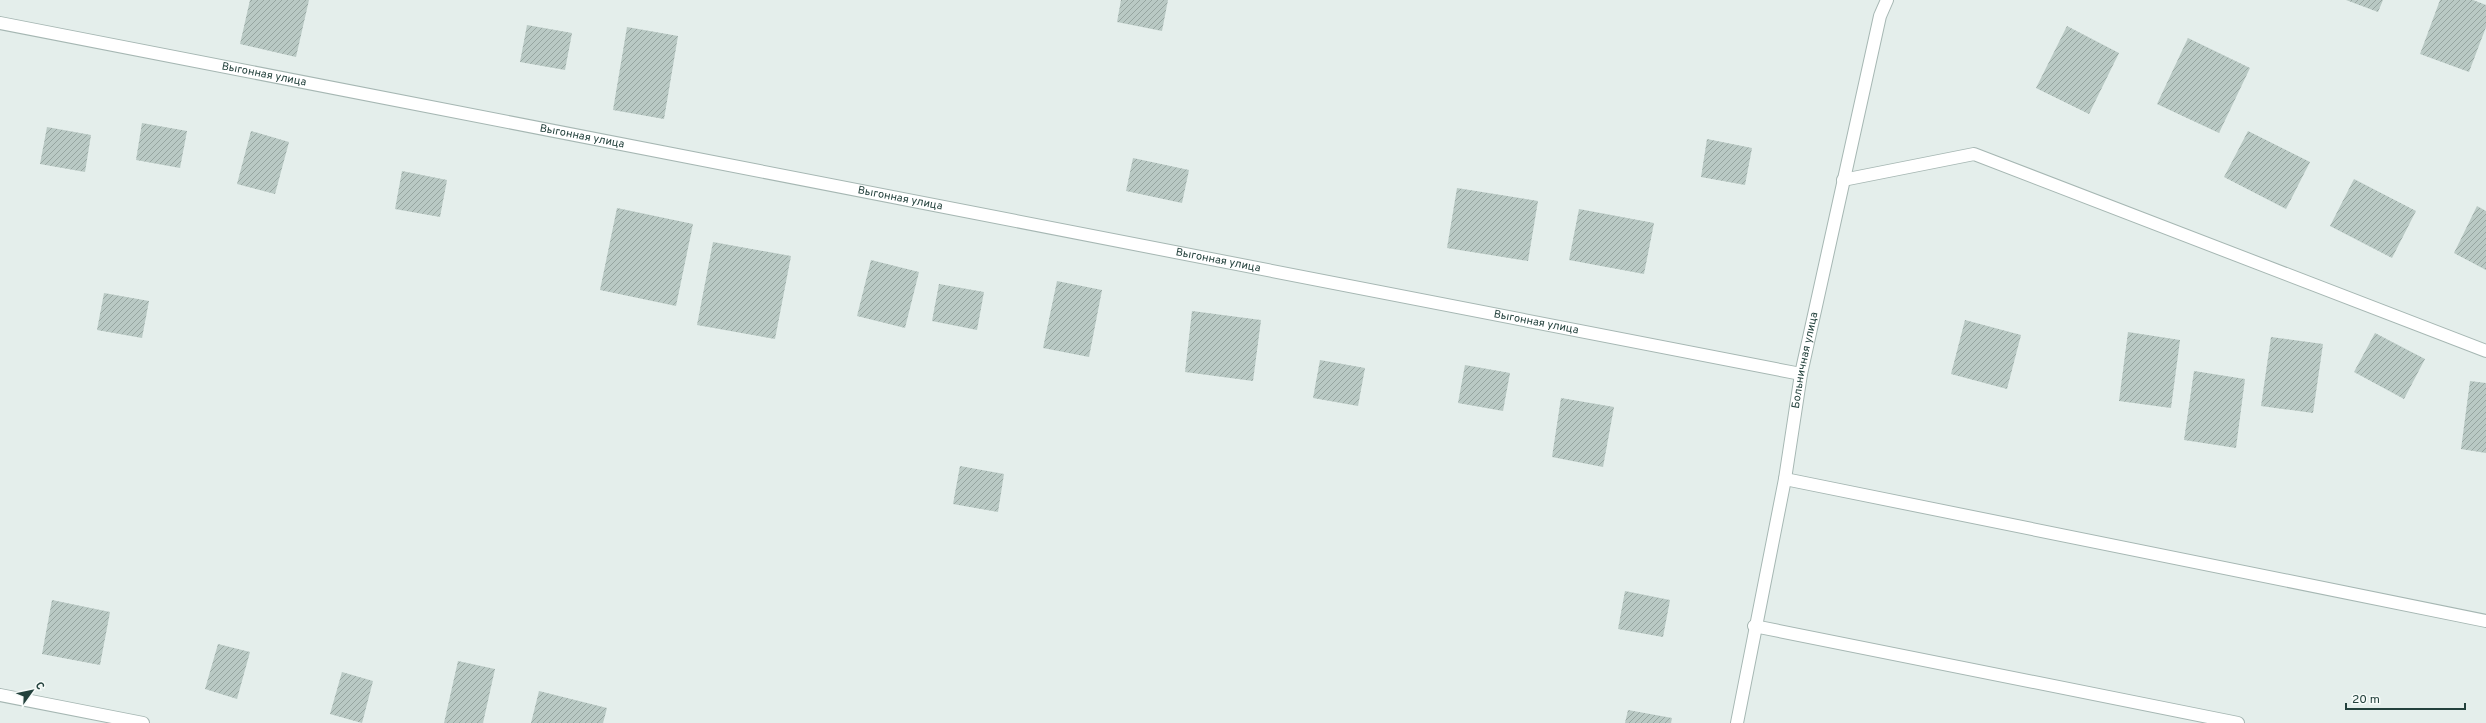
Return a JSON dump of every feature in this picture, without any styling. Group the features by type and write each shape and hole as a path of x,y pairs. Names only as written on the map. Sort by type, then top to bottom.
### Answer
{"street":[{"name":"Больничная улица","path":"1736,723 1754,626 1785,479 1801,374 1880,16 1887,0"},
{"name":"Выгонная улица","path":"0,23 1801,374"},
{"path":"1844,180 1974,154 2486,351"},
{"path":"1785,479 2486,621"},
{"path":"1754,626 2238,723"},
{"path":"0,696 143,723"}],"building":[{"path":"250,0 309,0 296,57 240,44"},
{"path":"1121,0 1168,0 1162,31 1117,22"},
{"path":"2346,0 2383,0 2378,12"},
{"path":"2440,0 2473,0 2486,5 2486,27 2469,72 2420,54"},
{"path":"527,25 572,33 565,70 520,62"},
{"path":"2067,26 2119,53 2089,114 2036,88"},
{"path":"627,27 678,36 664,119 613,110"},
{"path":"2188,38 2250,68 2219,133 2157,104"},
{"path":"142,123 187,131 180,168 136,160"},
{"path":"47,127 91,135 85,172 40,164"},
{"path":"251,131 289,142 275,194 237,184"},
{"path":"2248,131 2310,162 2286,209 2224,177"},
{"path":"1707,139 1752,148 1745,185 1701,177"},
{"path":"1133,158 1189,170 1182,203 1126,191"},
{"path":"402,171 447,180 440,217 395,209"},
{"path":"2354,179 2416,211 2392,258 2330,226"},
{"path":"1457,188 1538,201 1528,261 1447,248"},
{"path":"2477,206 2486,211 2486,270 2454,253"},
{"path":"617,208 693,224 676,306 600,290"},
{"path":"1579,209 1654,223 1644,274 1569,260"},
{"path":"713,242 791,256 775,339 697,325"},
{"path":"871,260 919,272 905,328 857,316"},
{"path":"1057,281 1102,290 1089,357 1043,348"},
{"path":"939,284 984,292 977,330 932,321"},
{"path":"104,293 149,301 142,338 97,330"},
{"path":"1192,311 1261,320 1253,381 1185,372"},
{"path":"1965,320 2021,335 2007,389 1951,374"},
{"path":"2128,332 2180,340 2171,408 2119,401"},
{"path":"2375,333 2425,359 2404,399 2354,372"},
{"path":"2271,337 2323,344 2313,413 2261,406"},
{"path":"1320,360 1365,368 1358,406 1313,398"},
{"path":"1465,365 1510,373 1503,411 1458,403"},
{"path":"2194,371 2245,379 2236,448 2184,440"},
{"path":"2470,381 2486,383 2486,453 2461,449"},
{"path":"1561,398 1614,407 1603,467 1552,457"},
{"path":"960,466 1004,474 998,512 953,504"},
{"path":"1625,591 1670,600 1663,637 1618,629"},
{"path":"52,600 110,612 100,665 42,654"},
{"path":"218,644 250,652 237,699 205,689"},
{"path":"458,661 495,669 483,723 444,723"},
{"path":"342,672 373,681 362,723 330,714"},
{"path":"539,691 607,708 603,723 531,723"},
{"path":"1628,710 1672,718 1671,723 1625,723"}]}
